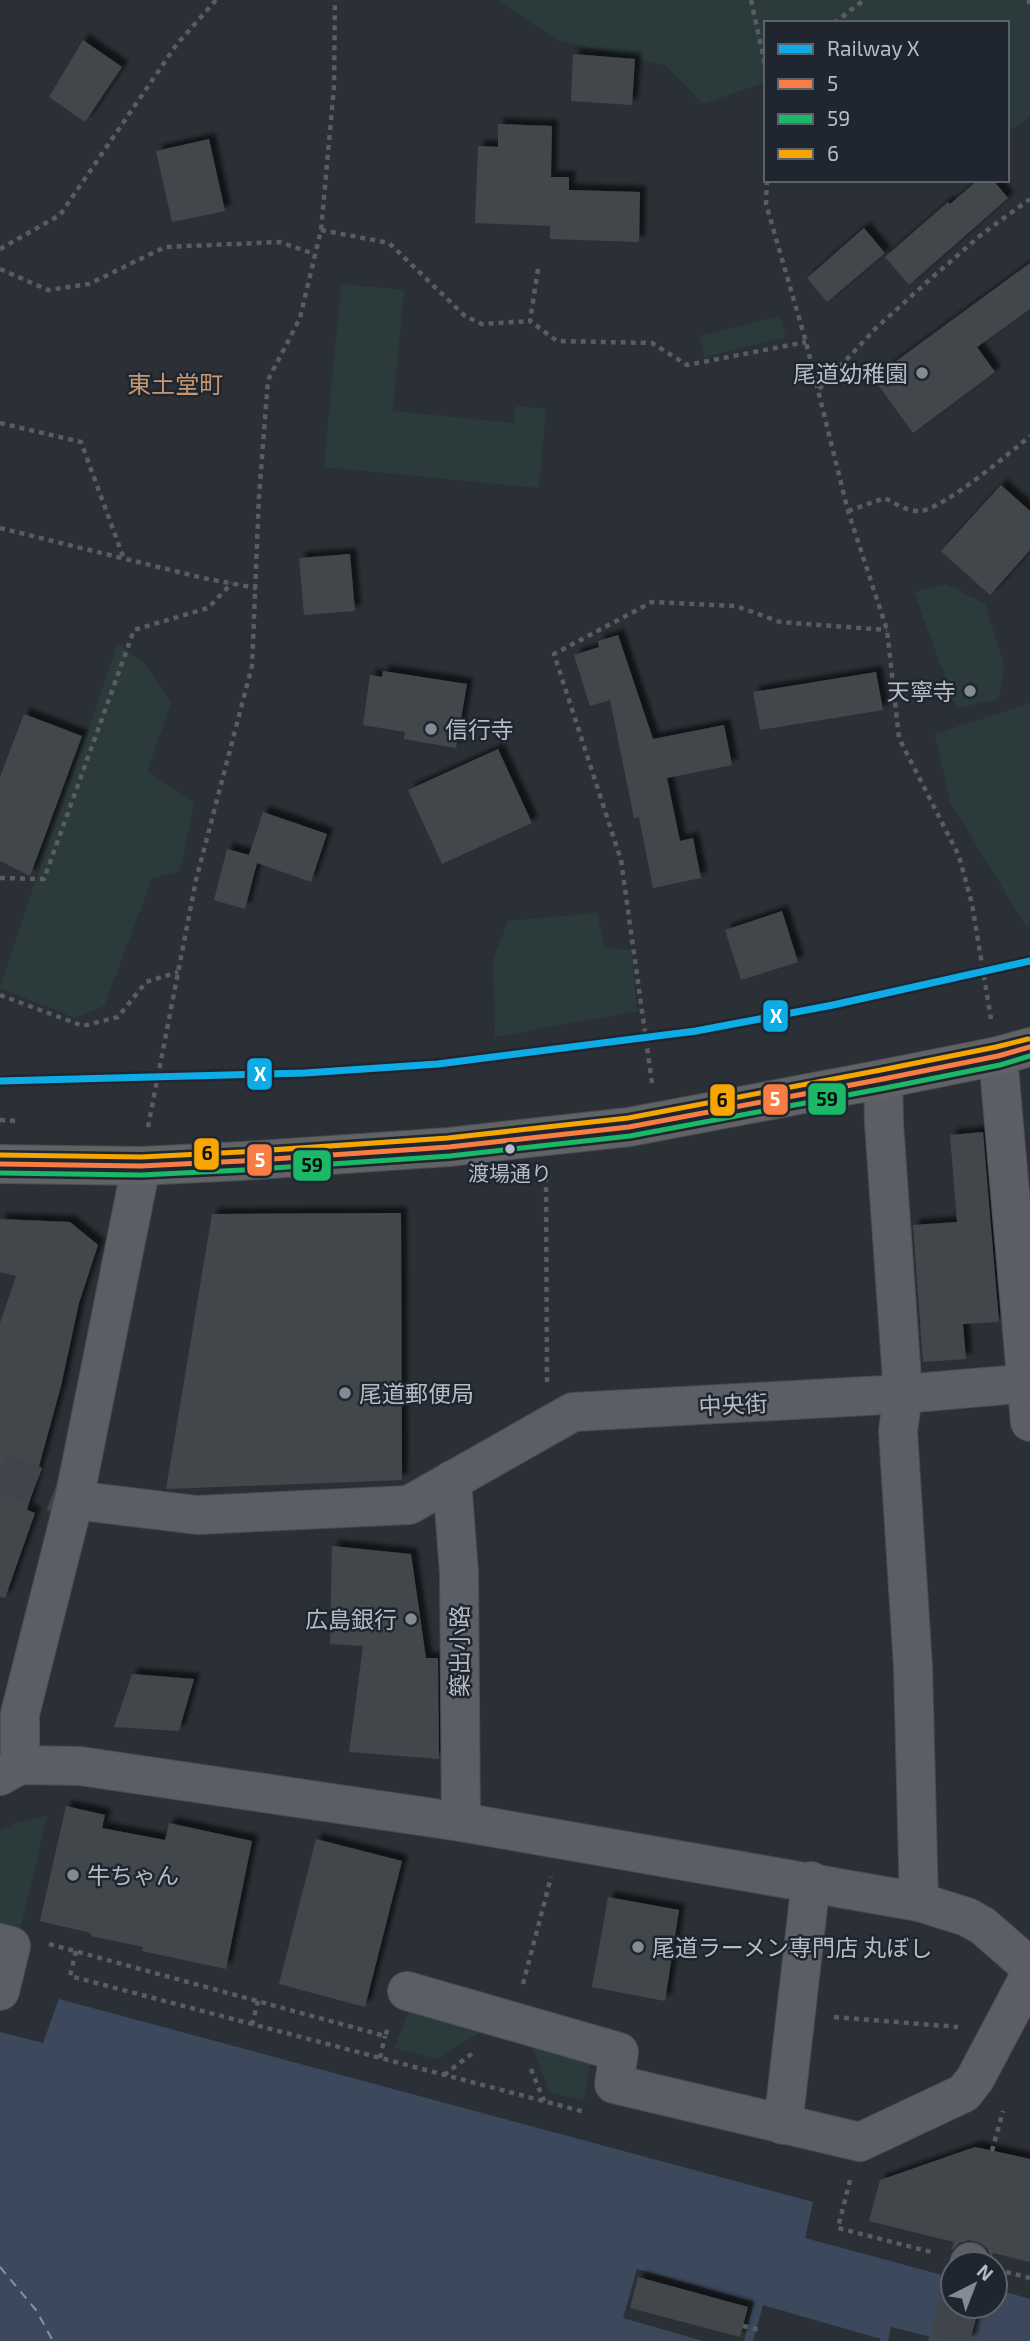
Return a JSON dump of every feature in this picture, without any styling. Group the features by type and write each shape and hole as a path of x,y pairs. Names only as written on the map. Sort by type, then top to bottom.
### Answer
{"highway":[{"path":"0,1164 141,1166 449,1147 657,1122 1014,1051"}],"street":[{"path":"1014,1051 1030,1422"},
{"path":"883,1079 903,1395 898,1430 912,1667 919,1902"},
{"path":"141,1166 74,1500 10,1711 10,1770 80,1766 461,1822 811,1881 919,1902 968,1917 1025,1954 1001,2030 975,2080 964,2093 860,2142 614,2084 619,2052 407,1992"},
{"name":"中央街","path":"74,1500 197,1515 409,1505 573,1412 903,1395 1028,1384"},
{"name":"築出小路","path":"452,1480 459,1573 461,1822"},
{"path":"782,2125 811,1881"},
{"path":"0,1991 5,1944"}],"path":[{"path":"0,249 60,215 177,44 216,0"},
{"path":"148,1128 196,880 252,666 268,380 300,318 321,230 334,88 335,0"},
{"path":"751,0 764,60"},
{"path":"837,21 864,0"},
{"path":"766,182 766,204 819,390 848,511 887,630 899,738 959,856 972,905 990,1015 1014,1051"},
{"path":"819,390 876,328 982,234 1030,199"},
{"path":"321,230 389,243 466,316 482,324 530,321 556,341 652,343 687,365 806,342"},
{"path":"0,269 48,290 89,284 165,247 280,242 314,254"},
{"path":"530,321 538,269"},
{"path":"0,423 80,442 124,559"},
{"path":"848,511 886,498 912,510 920,511 937,505 1030,436"},
{"path":"0,528 256,588"},
{"path":"0,878 44,879 134,630 208,608 232,583"},
{"path":"657,1122 621,860 554,654 652,603 736,607 780,622 887,630"},
{"path":"0,995 83,1026 117,1017 146,982 178,972"},
{"path":"981,1018 1003,1013"},
{"path":"0,1120 27,1122"},
{"path":"134,1128 161,1128"},
{"path":"546,1176 547,1426"},
{"path":"514,2022 560,1839"},
{"path":"5,1944 32,1939 385,2036"},
{"path":"76,1951 70,1976 593,2115"},
{"path":"380,2058 385,2036 407,1992"},
{"path":"252,2025 258,2001"},
{"path":"796,2014 1001,2030"},
{"path":"860,2142 838,2228 939,2255"},
{"path":"837,2179 850,2182"},
{"path":"1009,2273 1030,2278"},
{"path":"743,2326 760,2330"}],"shaded area":[{"path":"497,0 1030,0 1030,116 1009,132 1009,21 764,21 764,83 703,104 665,65 559,41"},
{"path":"341,284 404,290 393,411 514,423 516,406 546,409 539,488 324,467"},
{"path":"780,316 786,337 705,357 699,336"},
{"path":"946,584 985,604 1005,668 998,699 957,708 914,592"},
{"path":"118,643 148,667 171,702 147,772 194,803 180,871 152,878 104,1006 75,1018 0,986"},
{"path":"1030,703 1030,924 1026,926 950,802 935,734"},
{"path":"597,913 605,948 631,950 637,1011 495,1037 493,959 508,921"},
{"path":"47,1816 19,1935 0,1931 0,1831 18,1822"},
{"path":"412,2004 491,2025 437,2059 394,2048"},
{"path":"528,2034 592,2052 584,2101 549,2092"}],"water":[{"path":"59,1999 813,2202 805,2238 939,2274 939,2320 1009,2320 1009,2293 1030,2299 1030,2341 0,2341 0,2032 43,2043"}],"pier":[{"path":"637,2269 754,2302 744,2341 703,2341 623,2318"},
{"path":"763,2305 881,2339 753,2341"},
{"path":"891,2327 947,2341 888,2341"}],"building":[{"path":"83,40 122,67 85,122 49,97"},
{"path":"573,54 635,59 632,105 571,101"},
{"path":"498,124 552,126 551,177 569,177 569,190 640,192 639,242 550,239 550,226 475,223 478,146 498,147"},
{"path":"209,139 225,211 172,222 156,151"},
{"path":"976,182 995,182 1008,198 909,285 885,257 948,202 950,204"},
{"path":"864,228 885,253 827,302 807,278"},
{"path":"1030,263 1030,309 977,347 995,372 913,433 873,378"},
{"path":"1001,485 1030,511 1030,550 990,595 941,551"},
{"path":"350,554 355,611 304,615 299,558"},
{"path":"618,635 653,739 724,725 732,765 667,778 680,841 693,838 701,878 653,888 639,817 634,818 610,700 590,706 574,655 599,647 598,641"},
{"path":"383,671 467,684 456,748 404,739 405,732 363,725 370,675 382,677"},
{"path":"876,672 883,710 760,730 753,692"},
{"path":"24,714 82,736 30,876 0,861 0,777"},
{"path":"498,749 532,823 442,864 408,790"},
{"path":"263,812 327,834 311,882 257,863 245,909 214,900 227,849 249,855"},
{"path":"782,911 798,962 741,980 725,930"},
{"path":"983,1132 999,1322 963,1324 966,1359 923,1362 913,1225 957,1222 950,1135"},
{"path":"401,1213 402,1480 166,1489 212,1214"},
{"path":"0,1219 70,1222 98,1245 79,1303 61,1386 27,1510 35,1513 5,1598 0,1597 0,1323 16,1276 0,1272"},
{"path":"332,1546 411,1554 426,1658 438,1658 439,1759 349,1752 363,1646 330,1644"},
{"path":"132,1674 194,1679 179,1731 114,1727"},
{"path":"66,1806 105,1815 102,1828 165,1840 169,1823 252,1841 226,1969 142,1951 143,1947 40,1921"},
{"path":"316,1839 402,1861 365,2007 279,1984"},
{"path":"608,1897 679,1910 665,2001 592,1987"},
{"path":"975,2147 1030,2159 1030,2262 1009,2257 1009,2250 988,2250 980,2243 969,2240 959,2243 951,2250 954,2242 869,2221 880,2180"},
{"path":"638,2277 748,2307 740,2337 630,2308"},
{"path":"939,2298 939,2320 975,2320 970,2341 928,2341"}],"ferry route":[{"path":"0,2267 36,2310 53,2341"}],"tunnel":[{"path":"0,1472 74,1500"},
{"path":"949,2341 954,2320"}],"rail line":[{"name":"X","path":"0,1081 305,1073 438,1064 696,1031 833,1005 1030,961"}],"transit line":[{"name":"6","path":"0,1155 141,1157 241,1152 448,1138 628,1118 1028,1039"},
{"name":"5","path":"0,1164 141,1166 242,1161 449,1147 629,1127 883,1079 1030,1047"},
{"name":"59","path":"0,1173 141,1175 243,1170 450,1156 630,1136 885,1088 1000,1065 1030,1056"}],"place":[{"name":"尾道幼稚園","path":"922,373"},
{"name":"天寧寺","path":"970,691"},
{"name":"信行寺","path":"431,729"},
{"name":"渡場通り","path":"510,1149"},
{"name":"尾道郵便局","path":"345,1393"},
{"name":"広島銀行","path":"411,1619"},
{"name":"牛ちゃん","path":"73,1875"},
{"name":"尾道ラーメン専門店 丸ぼし","path":"638,1947"}],"district":[{"name":"東土堂町","path":"175,383"}]}
